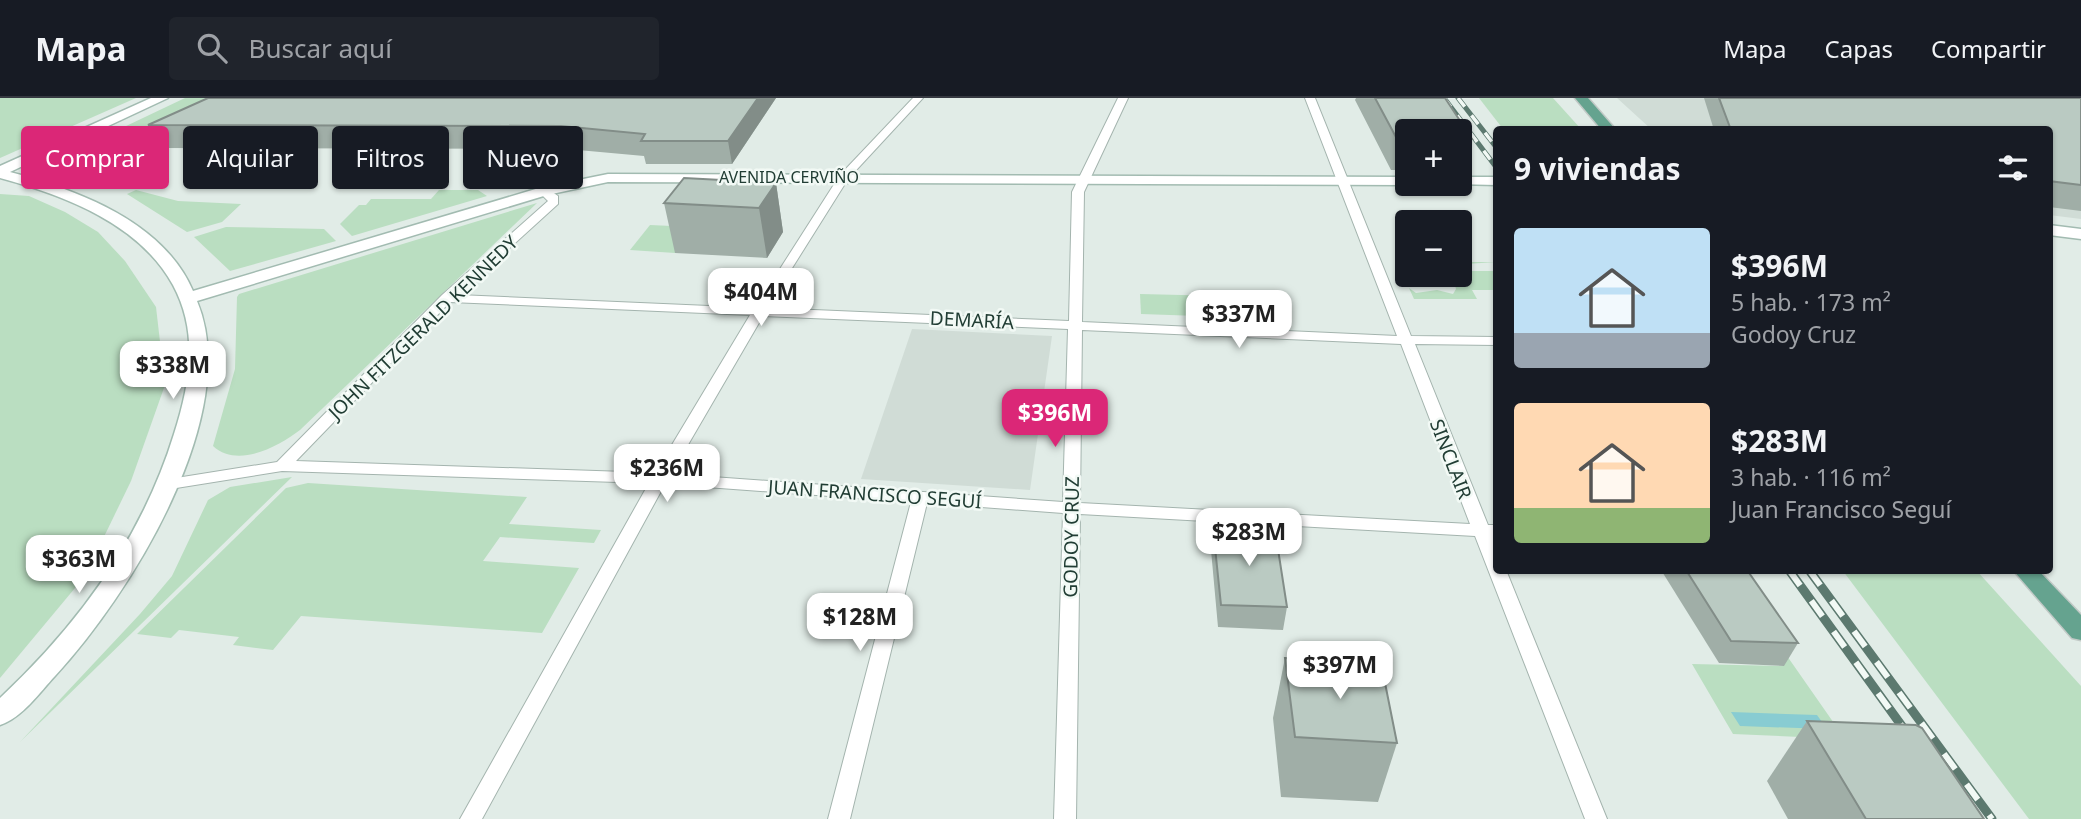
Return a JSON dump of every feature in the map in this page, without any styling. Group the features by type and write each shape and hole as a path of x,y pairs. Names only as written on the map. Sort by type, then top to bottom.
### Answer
{"main road":[{"path":"0,172 162,98"},
{"path":"1581,98 1606,126"},
{"path":"0,172 71,196 120,222 167,262 189,298 200,357 190,416 170,484 134,557 103,601 29,688 0,714"},
{"name":"AVENIDA CERVIÑO","path":"189,298 544,191 617,177 1395,181"},
{"path":"1472,181 1493,181"},
{"path":"2053,230 2081,234"},
{"path":"2028,574 2081,631"}],"street":[{"path":"471,819 660,478 759,311 844,177 918,98"},
{"name":"GODOY CRUZ","path":"1065,819 1078,192 1123,98"},
{"name":"SINCLAIR","path":"1310,98 1405,340 1488,531"},
{"name":"JOHN FITZGERALD KENNEDY","path":"282,466 447,298 554,202 550,194 544,191"},
{"name":"DEMARÍA","path":"447,298 1405,340 1493,341"},
{"name":"JUAN FRANCISCO SEGUÍ","path":"170,484 282,466 660,478 1072,508 1488,531"},
{"path":"839,819 920,497"},
{"name":"SINCLAIR","path":"1504,574 1596,819"}],"shaded area":[{"path":"1617,98 2081,98 2081,219 2053,216 2053,126 1648,126"},
{"path":"912,329 1052,336 1030,490 861,479"}],"green space":[{"path":"0,98 136,98 73,126 21,126 21,149 0,158"},
{"path":"185,98 262,98 205,126 183,126 183,137 169,144 169,126 126,126"},
{"path":"1479,98 1553,98 1578,126 1501,126"},
{"path":"136,190 178,201 241,204 222,222 187,232 127,194"},
{"path":"439,190 478,190 487,196 352,236 340,224 359,205 366,205 371,199 431,199"},
{"path":"0,194 29,196 65,212 98,232 125,261 156,307 165,385 131,481 85,576 0,678"},
{"path":"537,203 300,430 258,453 234,455 223,453 213,446 235,369 239,294"},
{"path":"650,225 694,227 675,253 630,250"},
{"path":"226,227 324,229 336,241 230,271 194,237"},
{"path":"1472,271 1493,271 1493,290 1472,290 1477,299 1414,299 1409,288 1416,293 1437,290 1453,294 1456,289 1472,287"},
{"path":"1140,294 1224,296 1227,317 1141,314"},
{"path":"292,477 20,742 172,576 208,500 230,487"},
{"path":"308,483 527,497 509,524 601,530 594,543 500,537 483,561 579,568 542,633 301,616 273,650 233,645 239,637 179,630 171,638 137,634 286,488"},
{"path":"1730,574 1845,739 1733,734 1692,664 1783,666"},
{"path":"1845,574 1980,574 2081,686 2081,819 2029,819"}],"water":[{"path":"1731,712 1817,715 1827,729 1740,726"}],"building":[{"path":"208,98 758,98 728,141 641,141 645,134 583,126 148,125"},
{"path":"1375,98 1445,98 1459,119 1395,119 1395,135"},
{"path":"1719,98 2081,98 2081,185 2053,182 2053,126 1730,126"},
{"path":"684,178 776,183 759,208 664,203"},
{"path":"1213,528 1275,530 1287,607 1221,605"},
{"path":"1689,574 1750,574 1798,643 1731,641"},
{"path":"1285,658 1381,663 1397,743 1295,737"},
{"path":"1807,721 1916,725 1922,728 1984,819 1866,819"}],"railway":[{"path":"1444,98 1493,163"},
{"path":"1458,98 1493,143"},
{"path":"1792,574 1912,740"},
{"path":"1812,574 1992,819"}]}
